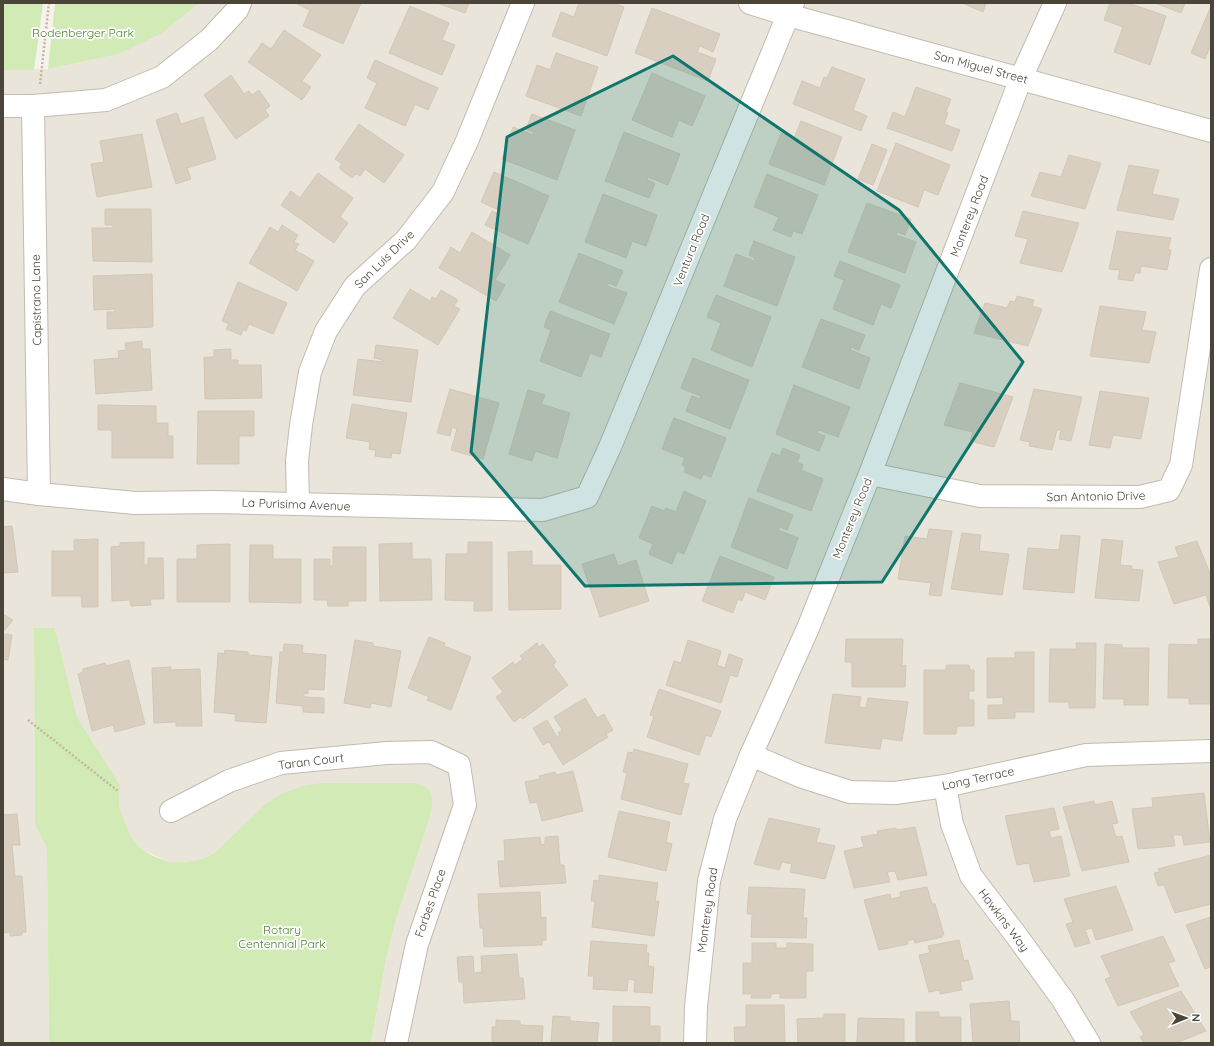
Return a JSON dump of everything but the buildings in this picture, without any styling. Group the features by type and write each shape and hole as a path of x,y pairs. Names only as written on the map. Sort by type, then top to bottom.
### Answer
{"street":[{"path":"3,106 106,100 162,77 209,40 237,10 240,3"},
{"name":"San Luis Drive","path":"298,504 298,461 301,425 310,372 326,331 355,286 406,240 443,192 467,141 523,3"},
{"name":"San Miguel Street","path":"750,3 790,9 1021,78 1211,131"},
{"name":"Monterey Road","path":"695,1043 696,1007 709,881 725,819 808,628 870,474 1021,78 1055,3"},
{"name":"Ventura Road","path":"587,497 610,447 790,9"},
{"name":"Capistrano Lane","path":"35,105 39,494"},
{"name":"San Antonio Drive","path":"870,474 980,496 1140,497 1169,490 1182,465 1211,269"},
{"name":"La Purisima Avenue","path":"3,489 135,504 217,502 542,510 587,497"},
{"name":"Long Terrace","path":"752,755 800,776 850,792 895,793 945,786 1086,755 1211,751"},
{"name":"Taran Court","path":"171,811 229,781 281,763 387,753 431,752 459,765"},
{"name":"Forbes Place","path":"396,1043 417,944 465,805 459,765"},
{"name":"Hawkins Way","path":"945,786 952,824 971,876 1063,1000 1089,1043"}],"path":[{"path":"35,105 49,3"},
{"path":"28,720 118,791"}],"highlighted area":[{"path":"673,56 899,210 1023,362 882,582 585,586 471,452 507,137"}],"shaded area":[{"path":"199,3 1211,3 1211,1043 371,1043 387,954 397,916 265,804 216,852 202,859 185,862 169,862 141,849 130,835 123,821 119,807 120,785 77,717 55,628 34,628 35,825 47,848 49,1043 3,1043 3,70 48,69 119,54"}],"green space":[{"name":"Rodenberger Park","path":"3,3 43,3 34,70 3,70"},
{"name":"Rodenberger Park","path":"55,3 199,3 162,33 119,54 48,69"},
{"name":"Rotary Centennial Park","path":"34,628 55,628 77,717 120,785 119,807 130,835 141,849 153,856 169,862 185,862 202,859 216,852 265,804 283,793 303,786 321,783 412,783 423,785 428,789 432,797 429,819 397,916 387,954 371,1043 49,1043 47,848 35,825"}]}
